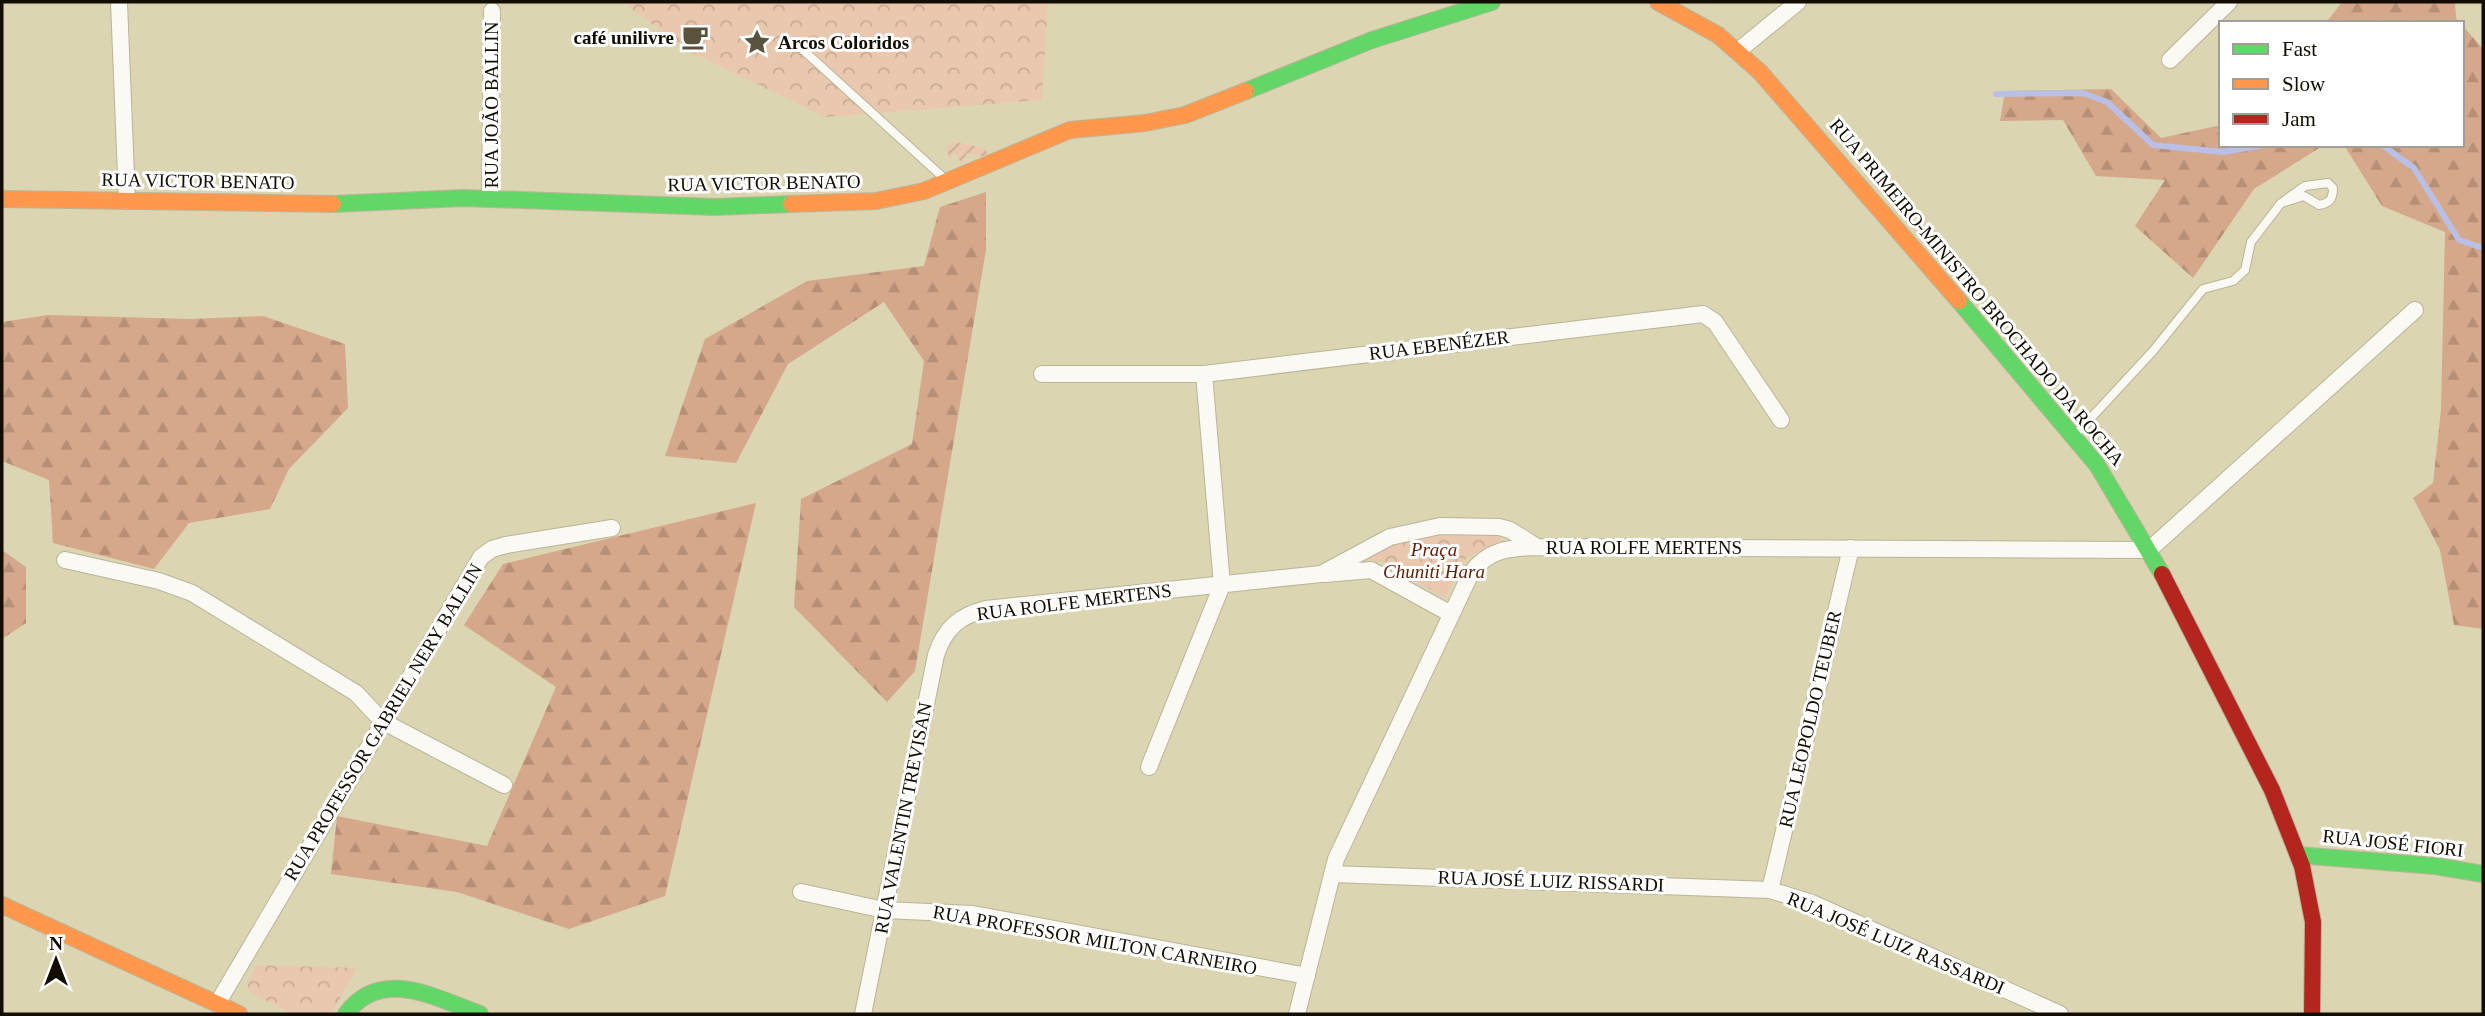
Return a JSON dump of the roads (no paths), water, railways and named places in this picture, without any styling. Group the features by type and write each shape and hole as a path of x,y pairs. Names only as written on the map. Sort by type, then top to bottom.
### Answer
{"street":[{"path":"119,2 127,201"},
{"name":"RUA VICTOR BENATO","path":"2,200 328,204 433,197 690,207 803,206 901,197 948,182 1070,130 1144,123 1185,115 1373,40 1492,2"},
{"name":"RUA PRIMEIRO-MINISTRO BROCHADO DA ROCHA","path":"1658,2 1677,6 1738,51 1806,122 2075,435 2110,483 2149,550 2271,792 2298,855 2312,912 2312,1014"},
{"path":"1738,51 1798,2"},
{"path":"2170,60 2229,2"},
{"name":"RUA JOÃO BALLIN","path":"490,198 492,11"},
{"path":"2149,550 2415,310"},
{"name":"RUA EBENÉZER","path":"1042,374 1204,374 1703,314 1714,322 1781,420"},
{"path":"1149,768 1222,585 1204,374"},
{"name":"RUA ROLFE MERTENS","path":"950,625 961,617 986,609 1321,574 1390,537 1440,526 1499,527 1510,530 1537,547 2149,550"},
{"name":"RUA PROFESSOR GABRIEL NERY BALLIN","path":"217,1004 382,720 481,557 506,545 612,528"},
{"path":"1297,1014 1332,874 1345,838 1471,573 1485,558 1508,548 1537,547"},
{"name":"RUA LEOPOLDO TEUBER","path":"1770,890 1851,548"},
{"path":"65,560 159,581 192,593 356,693 382,720 504,785"},
{"path":"1321,574 1371,570 1451,614"},
{"name":"RUA VALENTIN TREVISAN","path":"863,1014 936,655 950,625"},
{"name":"RUA JOSÉ FIORI","path":"2298,855 2435,866 2483,874"},
{"name":"RUA JOSÉ LUIZ RISSARDI","path":"1332,874 1770,890"},
{"name":"RUA JOSÉ LUIZ RASSARDI","path":"1770,890 1812,903 2060,1014"},
{"name":"RUA PROFESSOR MILTON CARNEIRO","path":"801,892 884,910 973,914 1307,976"},
{"path":"2,905 239,1014"},
{"path":"346,1014 360,993 376,987 418,993 480,1014"}],"lane":[{"path":"802,49 948,182"},
{"path":"2075,435 2153,351 2203,289 2233,281 2245,270 2251,242 2281,203 2305,186 2320,182 2328,183 2333,188 2333,197 2328,204 2319,205 2304,197 2281,203"}],"waterway":[{"path":"1996,94 2083,93 2107,102 2153,145 2223,152 2252,147"},
{"path":"2385,147 2414,168 2459,240 2483,248"}],"place":[{"name":"café unilivre","path":"695,37"},
{"name":"Arcos Coloridos","path":"757,42"}],"park label":[{"name":"Praça Chuniti Hara","path":"1434,560"}]}
